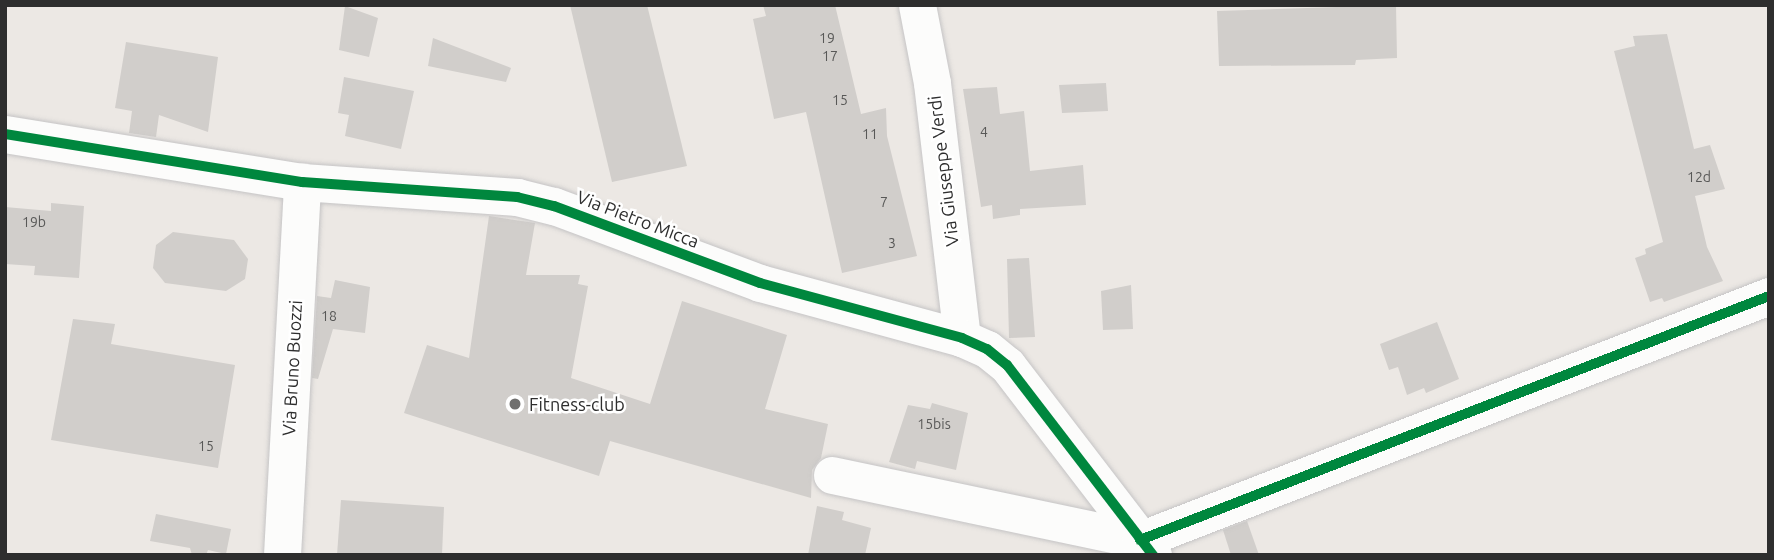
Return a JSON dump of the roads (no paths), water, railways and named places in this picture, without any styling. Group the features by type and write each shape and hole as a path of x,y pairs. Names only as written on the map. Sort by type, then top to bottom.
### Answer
{"street":[{"name":"Via Giuseppe Verdi","path":"917,5 932,83 962,338"},
{"name":"Via Pietro Micca","path":"5,134 302,182 473,192 554,206 760,283 962,338 987,349 1007,365 1146,547"},
{"name":"Via Bruno Buozzi","path":"282,555 302,182"},
{"path":"832,475 1146,547 1769,296"}],"place":[{"name":"Fitness-club","path":"515,404"}]}
